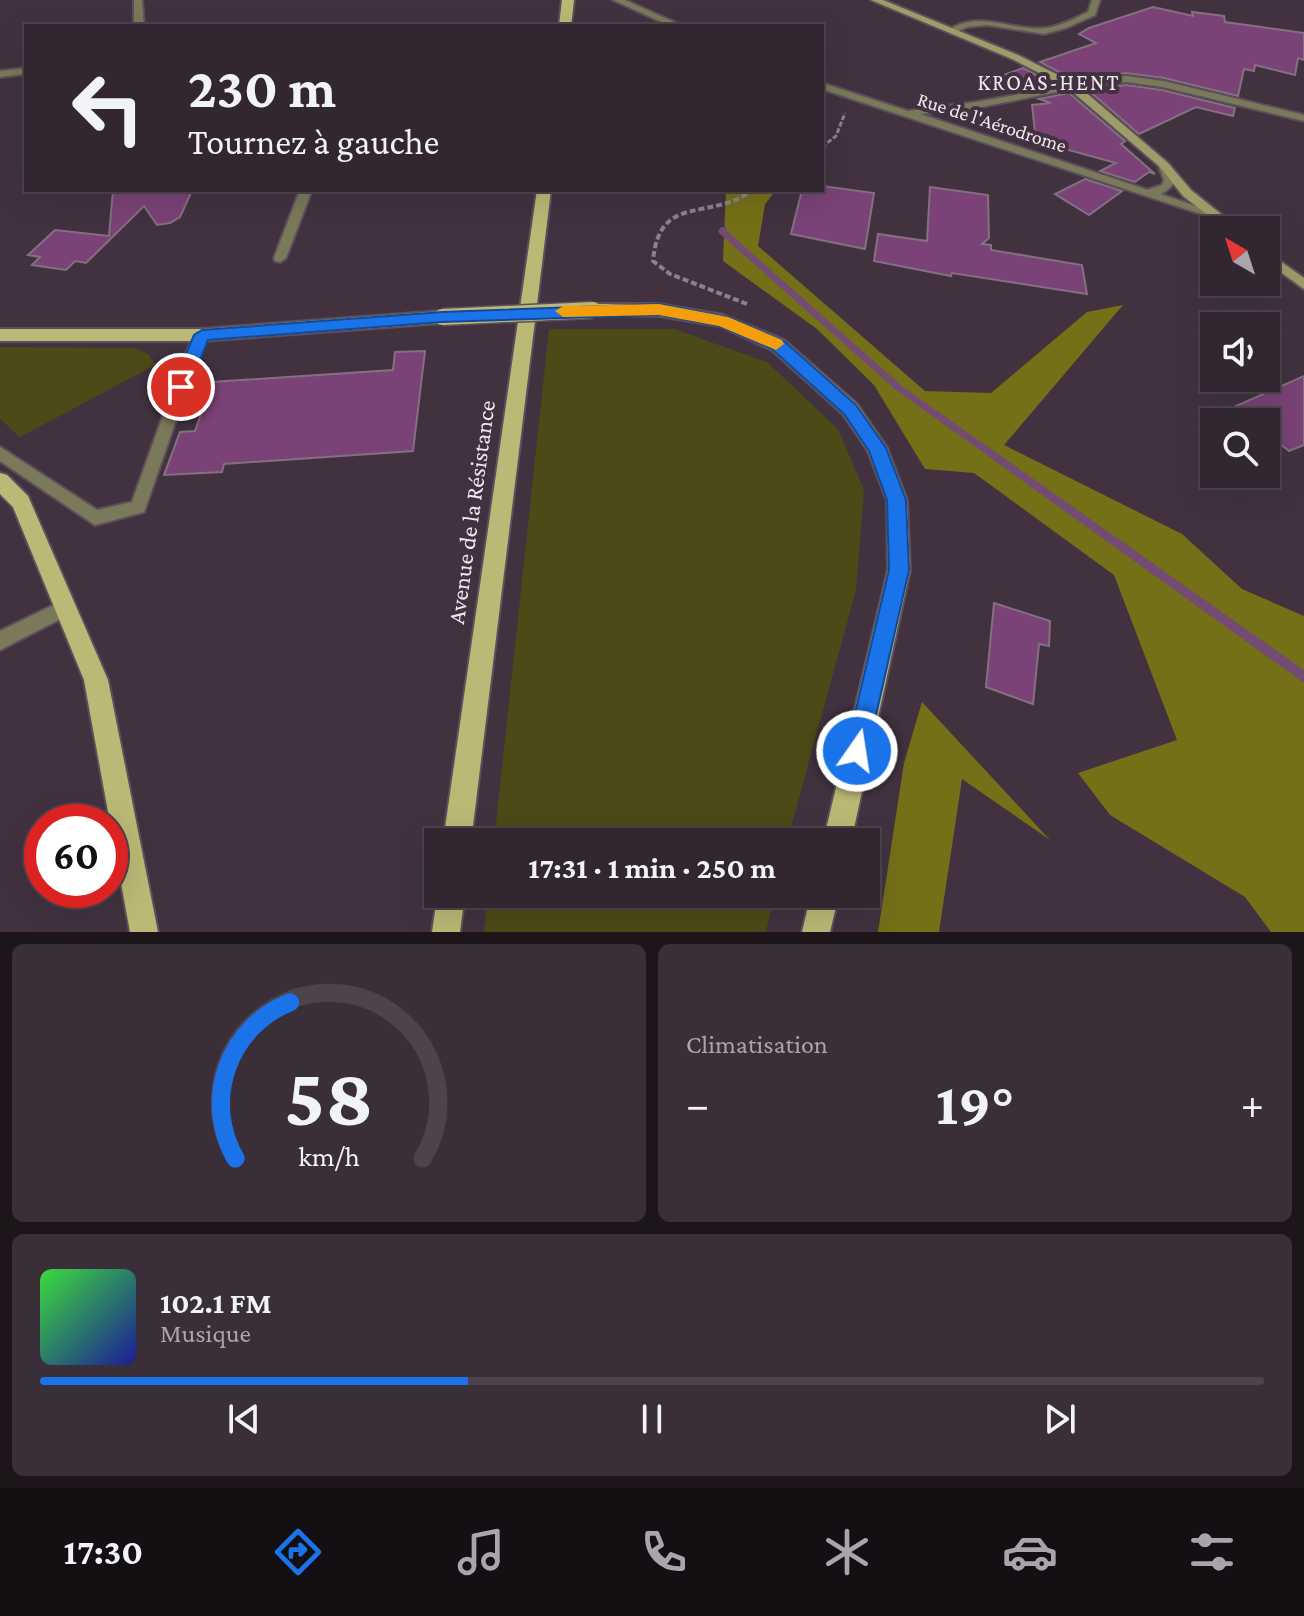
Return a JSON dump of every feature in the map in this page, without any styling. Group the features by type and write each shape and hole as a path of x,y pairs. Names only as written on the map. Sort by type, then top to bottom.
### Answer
{"main road":[{"path":"565,24 568,0"},
{"path":"875,0 1015,57 1072,86 1164,165 1187,193 1217,216"},
{"name":"Avenue de la Résistance","path":"459,828 544,192"},
{"path":"1280,266 1304,285"},
{"path":"0,335 202,335 442,317 659,310 723,321 778,345 850,409 877,448 897,500 899,570 840,828"},
{"path":"0,481 21,502 96,680 144,932"},
{"path":"446,932 449,908"},
{"path":"816,932 822,908"}],"street":[{"path":"138,0 139,24"},
{"path":"952,31 979,21 1038,31 1053,29 1092,13 1096,0"},
{"path":"620,1 673,24"},
{"path":"0,74 24,71"},
{"path":"905,112 976,105 1126,79 1151,82 1304,118"},
{"name":"Rue de l'Aérodrome","path":"824,87 1214,214"},
{"path":"1151,193 1166,187 1170,180 1164,165"},
{"path":"280,258 305,192"},
{"path":"0,453 95,518 138,507 191,357 202,335"},
{"path":"0,641 66,607"}],"path":[{"path":"824,145 836,136 845,113 868,102"},
{"path":"750,192 735,203 675,213 656,233 653,261 670,274 755,308"}],"shaded area":[{"path":"726,192 774,192 765,204 758,246 925,391 991,393 1087,312 1123,305 1004,445 1182,534 1242,589 1304,616 1304,932 1271,932 1245,897 1110,815 1078,773 1177,740 1114,575 974,473 925,469 874,385 817,329 723,261"},
{"path":"549,329 674,329 767,362 838,429 864,490 856,590 791,828 496,828"},
{"path":"0,347 136,348 149,355 155,365 20,437 0,419"},
{"path":"922,702 1050,840 962,779 939,932 878,932 904,763"},
{"path":"487,908 772,908 766,932 484,932"}],"building":[{"path":"1153,7 1193,16 1192,12 1224,16 1225,22 1304,33 1304,60 1298,58 1295,75 1255,65 1254,71 1244,69 1238,96 1164,78 1126,73 1074,80 1040,62 1096,43 1079,34 1089,28"},
{"path":"1023,68 1055,85 1018,91 987,81"},
{"path":"1126,85 1162,90 1235,108 1233,116 1196,107 1139,134 1088,90"},
{"path":"1069,93 1125,141 1121,144 1155,174 1149,172 1135,182 1100,171 1116,163 1036,141 1032,105 1051,103 1039,99"},
{"path":"1085,179 1122,191 1089,215 1055,194"},
{"path":"824,186 874,193 865,249 791,234 802,192 824,192"},
{"path":"930,187 988,195 989,238 982,244 991,245 991,250 1082,265 1087,294 952,273 951,276 874,261 878,234 927,241"},
{"path":"113,192 191,193 180,217 170,223 157,225 144,206 86,263 75,261 66,270 32,265 40,257 28,255 55,230 109,236"},
{"path":"425,351 413,451 224,464 222,472 164,475 180,432 195,431 212,382 393,370 395,352"},
{"path":"1304,376 1304,445 1289,451 1280,444 1280,408 1236,406 1268,392 1280,392 1280,387"},
{"path":"994,603 1050,621 1049,646 1039,644 1033,704 986,687"}],"waterway":[{"path":"724,229 722,231 899,388 1304,677"}],"slow traffic":[{"path":"563,311 659,310 723,321 776,344"}],"district":[{"name":"KROAS-HENT","path":"1049,82"}],"route":[{"path":"181,387 202,335 442,317 659,310 723,321 778,345 850,409 877,448 897,500 899,570 857,751"}]}
